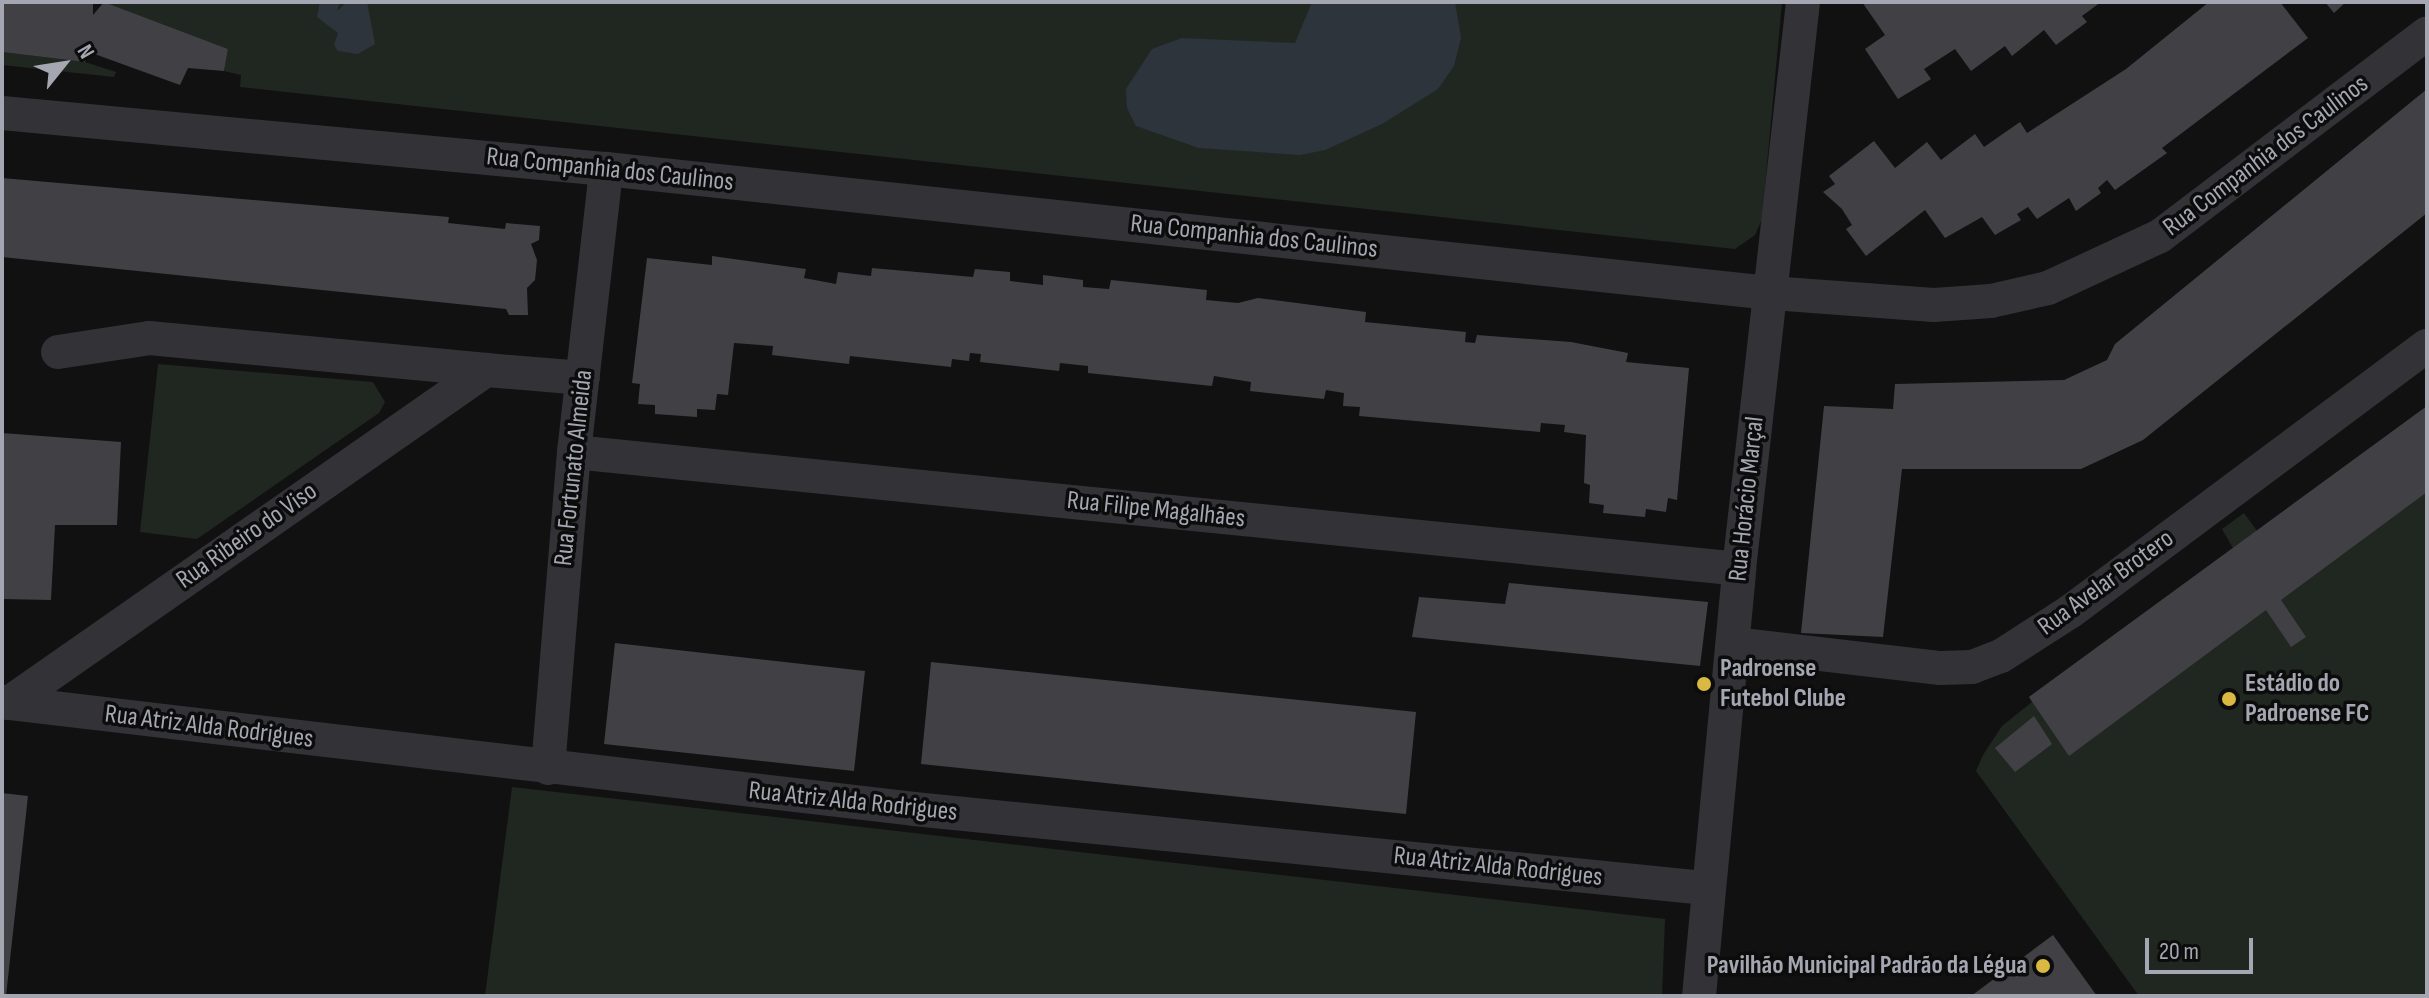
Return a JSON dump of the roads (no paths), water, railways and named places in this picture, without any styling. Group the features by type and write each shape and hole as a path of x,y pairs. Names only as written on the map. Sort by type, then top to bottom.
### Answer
{"street":[{"name":"Rua Horácio Marçal","path":"1699,996 1706,888 1739,569 1803,2"},
{"name":"Rua Companhia dos Caulinos","path":"2,113 606,169 1771,293 1934,305 2019,296 2086,273 2197,213 2427,33"},
{"name":"Rua Fortunato Almeida","path":"548,768 574,452 606,169"},
{"path":"58,352 149,338 583,378"},
{"name":"Rua Avelar Brotero","path":"1733,644 1941,668 1972,667 2001,656 2071,611 2427,346"},
{"name":"Rua Ribeiro do Viso","path":"5,702 486,370"},
{"name":"Rua Filipe Magalhães","path":"574,452 1739,569"},
{"name":"Rua Atriz Alda Rodrigues","path":"5,702 548,768 1706,888"}],"place":[{"name":"Padroense Futebol Clube","path":"1704,684"},
{"name":"Estádio do Padroense FC","path":"2229,699"},
{"name":"Pavilhão Municipal Padrão da Légua","path":"2043,966"}]}
